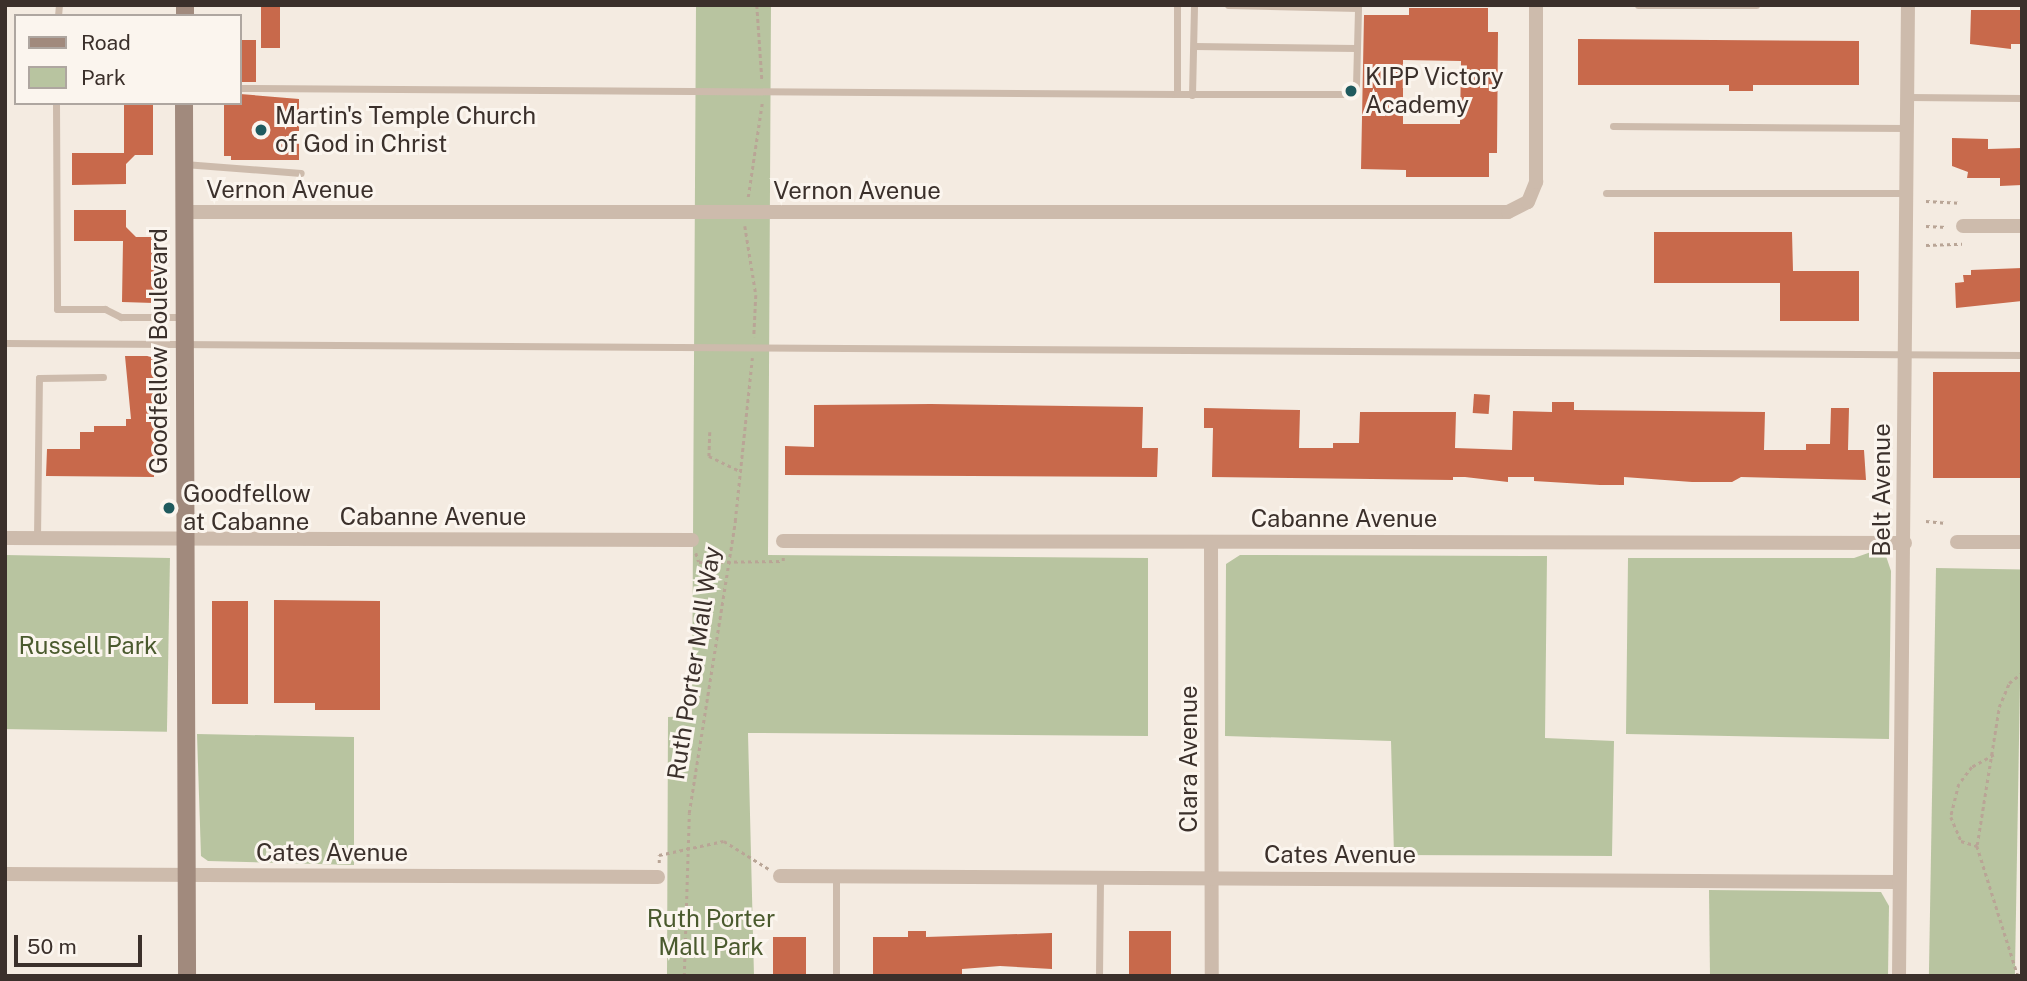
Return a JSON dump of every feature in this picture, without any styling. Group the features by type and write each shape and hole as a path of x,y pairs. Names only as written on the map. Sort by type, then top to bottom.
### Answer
{"main road":[{"name":"Goodfellow Boulevard","path":"184,105 187,976"}],"street":[{"name":"Vernon Avenue","path":"183,212 1483,216 1508,212 1528,202 1536,182 1535,5"},
{"name":"Belt Avenue","path":"1899,976 1908,5"},
{"path":"1963,226 2022,226"},
{"name":"Cabanne Avenue","path":"5,538 692,540"},
{"name":"Cabanne Avenue","path":"783,541 1905,543"},
{"name":"Clara Avenue","path":"1211,542 1213,976"},
{"path":"1957,542 2022,542"},
{"name":"Cates Avenue","path":"5,874 658,877"},
{"name":"Cates Avenue","path":"780,876 1899,882"}],"lane":[{"path":"1177,5 1177,94"},
{"path":"1192,94 1194,5"},
{"path":"242,89 1348,94 1356,86 1358,8 1228,5"},
{"path":"1638,5 1756,5"},
{"path":"1194,46 1356,48"},
{"path":"1909,97 2022,98"},
{"path":"56,105 57,309 105,309 121,317 184,317"},
{"path":"1613,126 1908,128"},
{"path":"184,164 301,173"},
{"path":"1606,193 1906,192"},
{"path":"5,343 2022,355"},
{"path":"37,538 39,378 103,377"},
{"path":"836,877 836,976"},
{"path":"1099,976 1100,877"}],"path":[{"path":"1926,201 1959,203"},
{"path":"745,224 755,295 754,337"},
{"path":"1926,226 1947,227"},
{"path":"1926,245 1962,244"},
{"name":"Ruth Porter Mall Way","path":"684,976 687,849 696,756 729,560 753,356"},
{"path":"710,432 709,456 740,471"},
{"path":"1926,521 1946,523"},
{"path":"692,540 699,562 783,561 783,541"},
{"path":"2018,976 1977,846 1994,755 1999,706 2009,683 2022,673"},
{"path":"1977,846 1961,841 1954,830 1952,803 1972,768 1994,755"},
{"path":"658,877 659,855 724,841 780,876"}],"green space":[{"name":"Ruth Porter Mall Park","path":"696,5 771,5 768,555 1148,558 1148,736 748,733 754,976 667,976 668,717 692,716"},
{"path":"1871,552 1886,556 1891,571 1889,739 1626,734 1628,558 1854,558"},
{"name":"Russell Park","path":"5,555 170,558 167,732 5,729"},
{"path":"1240,555 1547,556 1545,738 1614,741 1612,856 1394,855 1391,741 1225,736 1226,564"},
{"path":"1936,568 2022,570 2015,976 1929,976"},
{"path":"197,734 354,737 354,865 208,861 201,856"},
{"path":"1709,890 1881,892 1889,906 1888,976 1710,976"}],"building":[{"path":"261,5 280,5 280,48 261,48"},
{"name":"KIPP Victory Academy","path":"1409,8 1488,8 1488,32 1498,32 1497,153 1489,153 1489,177 1406,177 1406,170 1361,169 1364,15 1409,15","holes":["1403,60 1461,61 1460,124 1403,124"]},
{"path":"1971,10 2022,10 2022,44 2011,44 2011,49 1970,44"},
{"path":"1578,39 1859,41 1859,85 1753,85 1753,91 1729,91 1729,85 1578,85"},
{"path":"242,40 256,40 256,82 242,82"},
{"name":"Martin's Temple Church of God in Christ","path":"242,94 299,99 299,160 231,160 231,156 224,156 224,105 242,105"},
{"path":"124,105 153,105 153,155 135,155 126,164 126,184 72,185 72,153 124,153"},
{"path":"1952,138 1988,139 1988,149 2022,148 2022,185 2000,186 2000,178 1967,178 1968,172 1952,166"},
{"path":"74,210 126,210 126,227 136,237 155,237 154,303 122,302 123,241 74,241"},
{"path":"1654,232 1792,232 1793,271 1859,271 1859,321 1780,321 1780,283 1654,283"},
{"path":"2022,268 2022,301 1956,308 1955,283 1964,282 1963,275 1971,275 1971,270"},
{"path":"125,356 155,356 154,477 46,476 47,449 80,449 80,432 94,432 94,426 126,426 126,419 131,419"},
{"path":"1933,372 2022,372 2022,478 1933,478"},
{"path":"1474,394 1490,395 1489,414 1473,413"},
{"path":"1552,402 1574,402 1574,410 1765,412 1764,450 1806,450 1806,444 1830,444 1831,408 1849,408 1848,450 1864,450 1866,480 1741,477 1732,482 1692,482 1624,477 1624,485 1600,485 1534,481 1534,477 1508,477 1508,482 1465,477 1453,477 1453,480 1212,477 1213,428 1204,428 1204,408 1300,410 1299,448 1333,448 1333,443 1359,443 1360,412 1456,412 1455,448 1512,450 1513,411 1552,412"},
{"path":"814,405 1143,407 1142,448 1158,448 1157,477 785,475 785,446 814,447"},
{"path":"274,600 380,601 380,710 315,710 315,703 274,703"},
{"path":"212,601 248,601 248,704 212,704"},
{"path":"908,931 926,931 926,937 1052,933 1052,969 1000,966 962,969 962,974 873,974 873,937 908,937"},
{"path":"1129,931 1171,931 1171,976 1129,976"},
{"path":"773,937 806,937 806,976 773,976"}],"place":[{"name":"KIPP Victory Academy","path":"1351,91"},
{"name":"Martin's Temple Church of God in Christ","path":"261,130"},
{"name":"Goodfellow at Cabanne","path":"169,508"}]}
